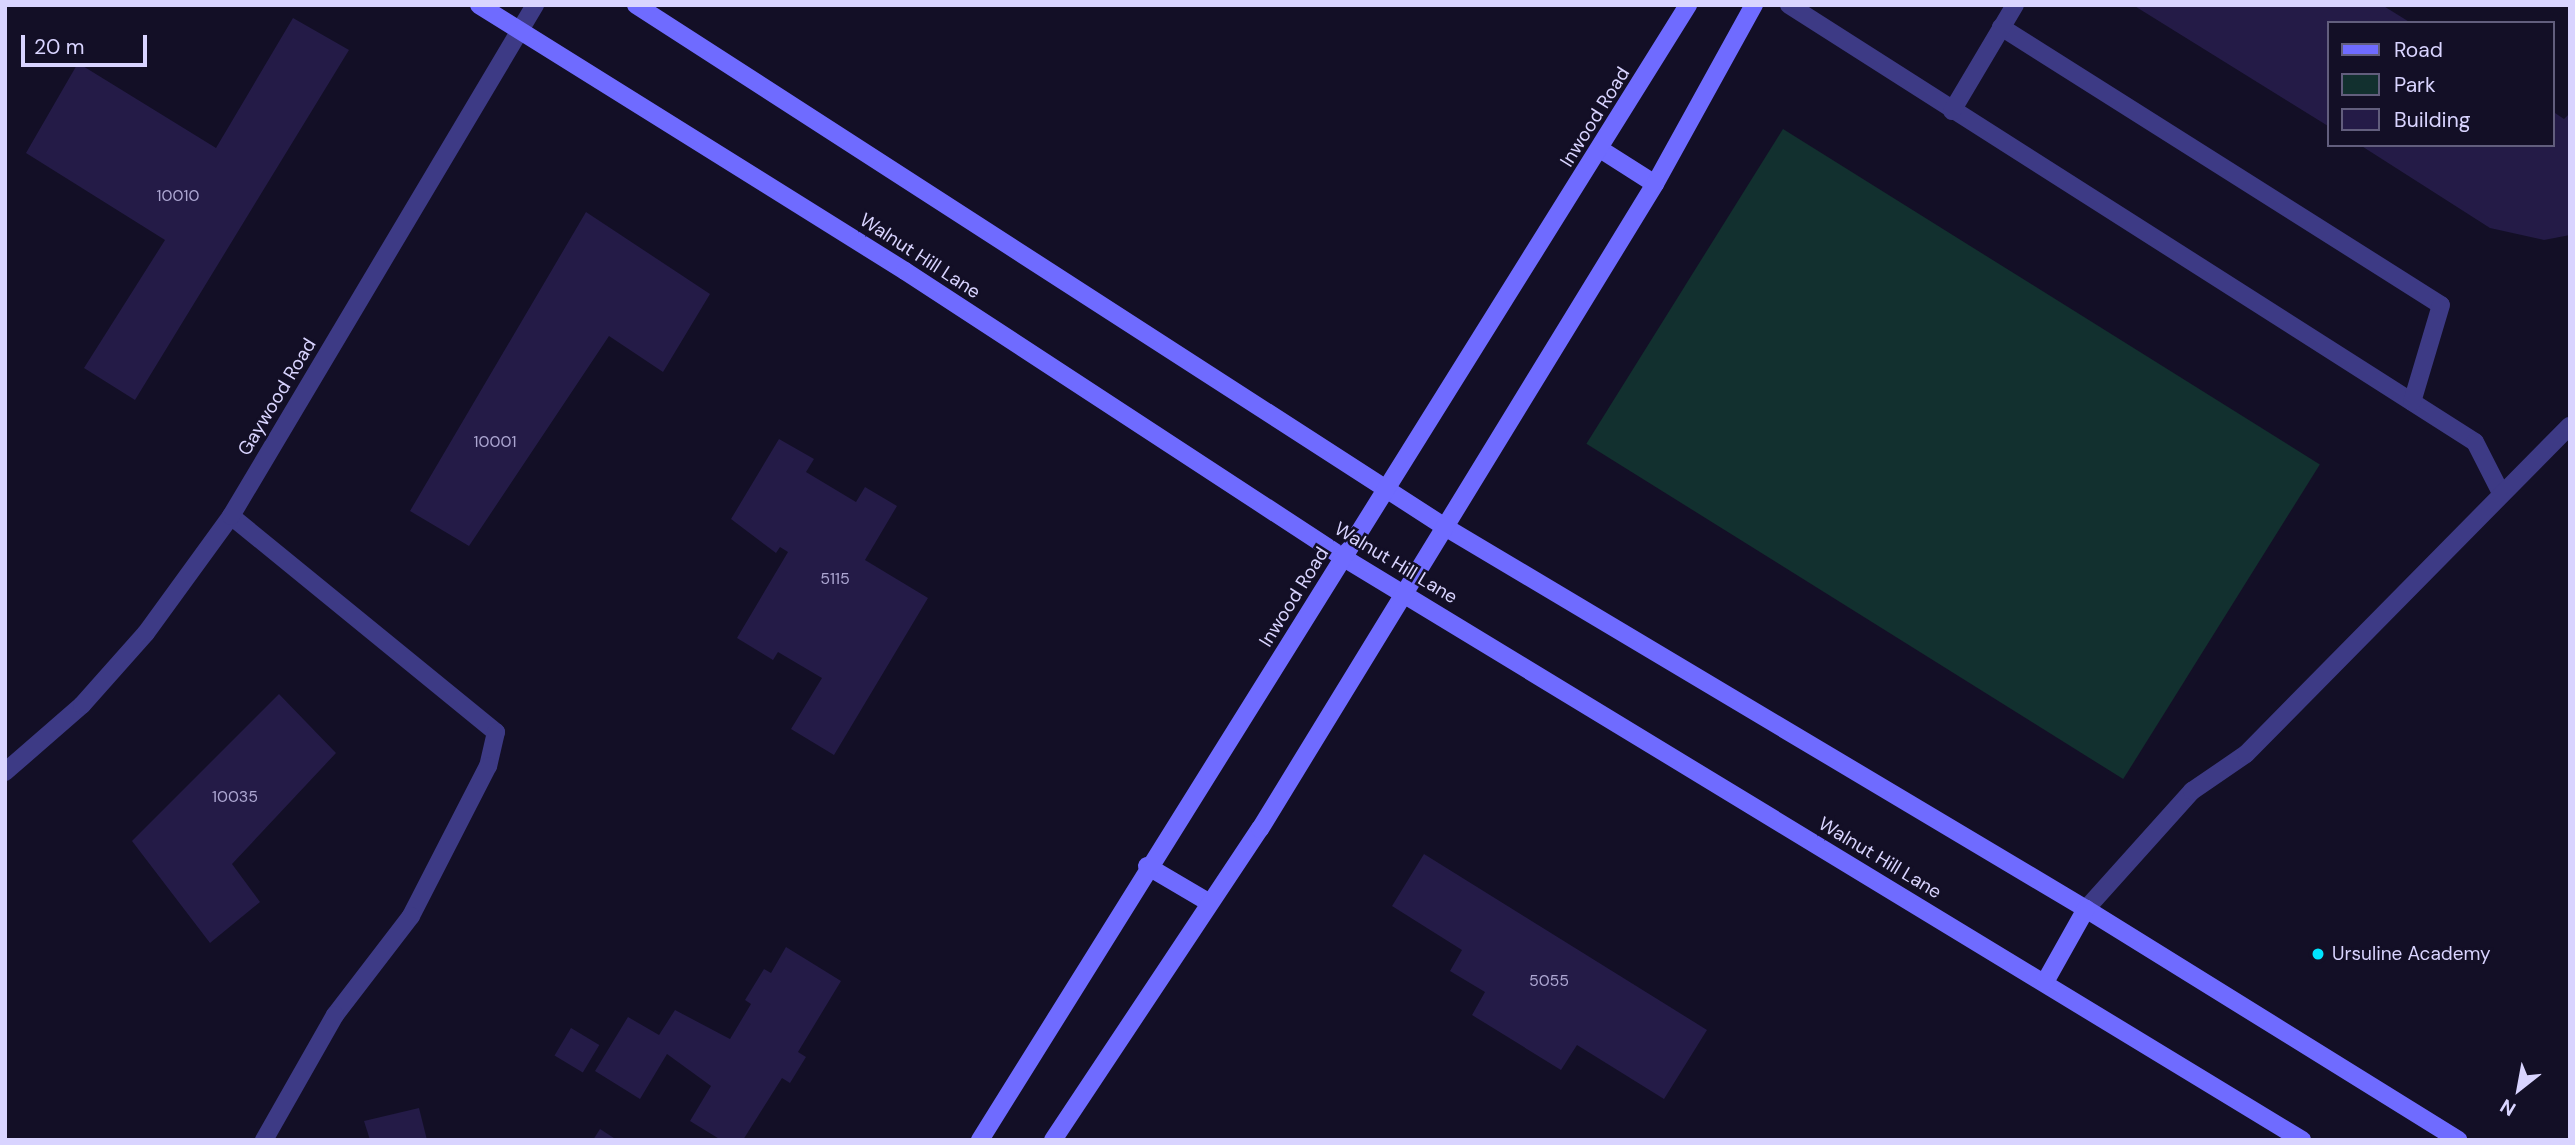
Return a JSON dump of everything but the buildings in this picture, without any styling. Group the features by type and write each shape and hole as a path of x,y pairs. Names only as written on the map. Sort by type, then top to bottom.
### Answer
{"main road":[{"name":"Walnut Hill Lane","path":"479,5 916,278 1343,558 2302,1140"},
{"path":"636,5 1445,527 2086,909 2458,1140"},
{"name":"Inwood Road","path":"980,1140 1147,866 1386,490 1688,5"},
{"path":"1052,1140 1405,594 1655,184 1754,5"},
{"path":"1600,149 1655,184"},
{"path":"1147,866 1208,902"},
{"path":"2045,982 2086,909"}],"street":[{"name":"Gaywood Road","path":"5,772 82,705 146,633 231,516 535,5"},
{"path":"1788,5 2475,442 2501,493"},
{"path":"1952,111 2015,5"},
{"path":"2001,27 2441,305 2412,402"},
{"path":"2086,909 2192,791 2246,754 2570,426"},
{"path":"231,516 496,732 488,766 411,916 335,1015 264,1140"}],"green space":[{"path":"1783,129 2320,464 2123,779 1586,444"}],"place":[{"name":"Ursuline Academy","path":"2318,954"}]}
